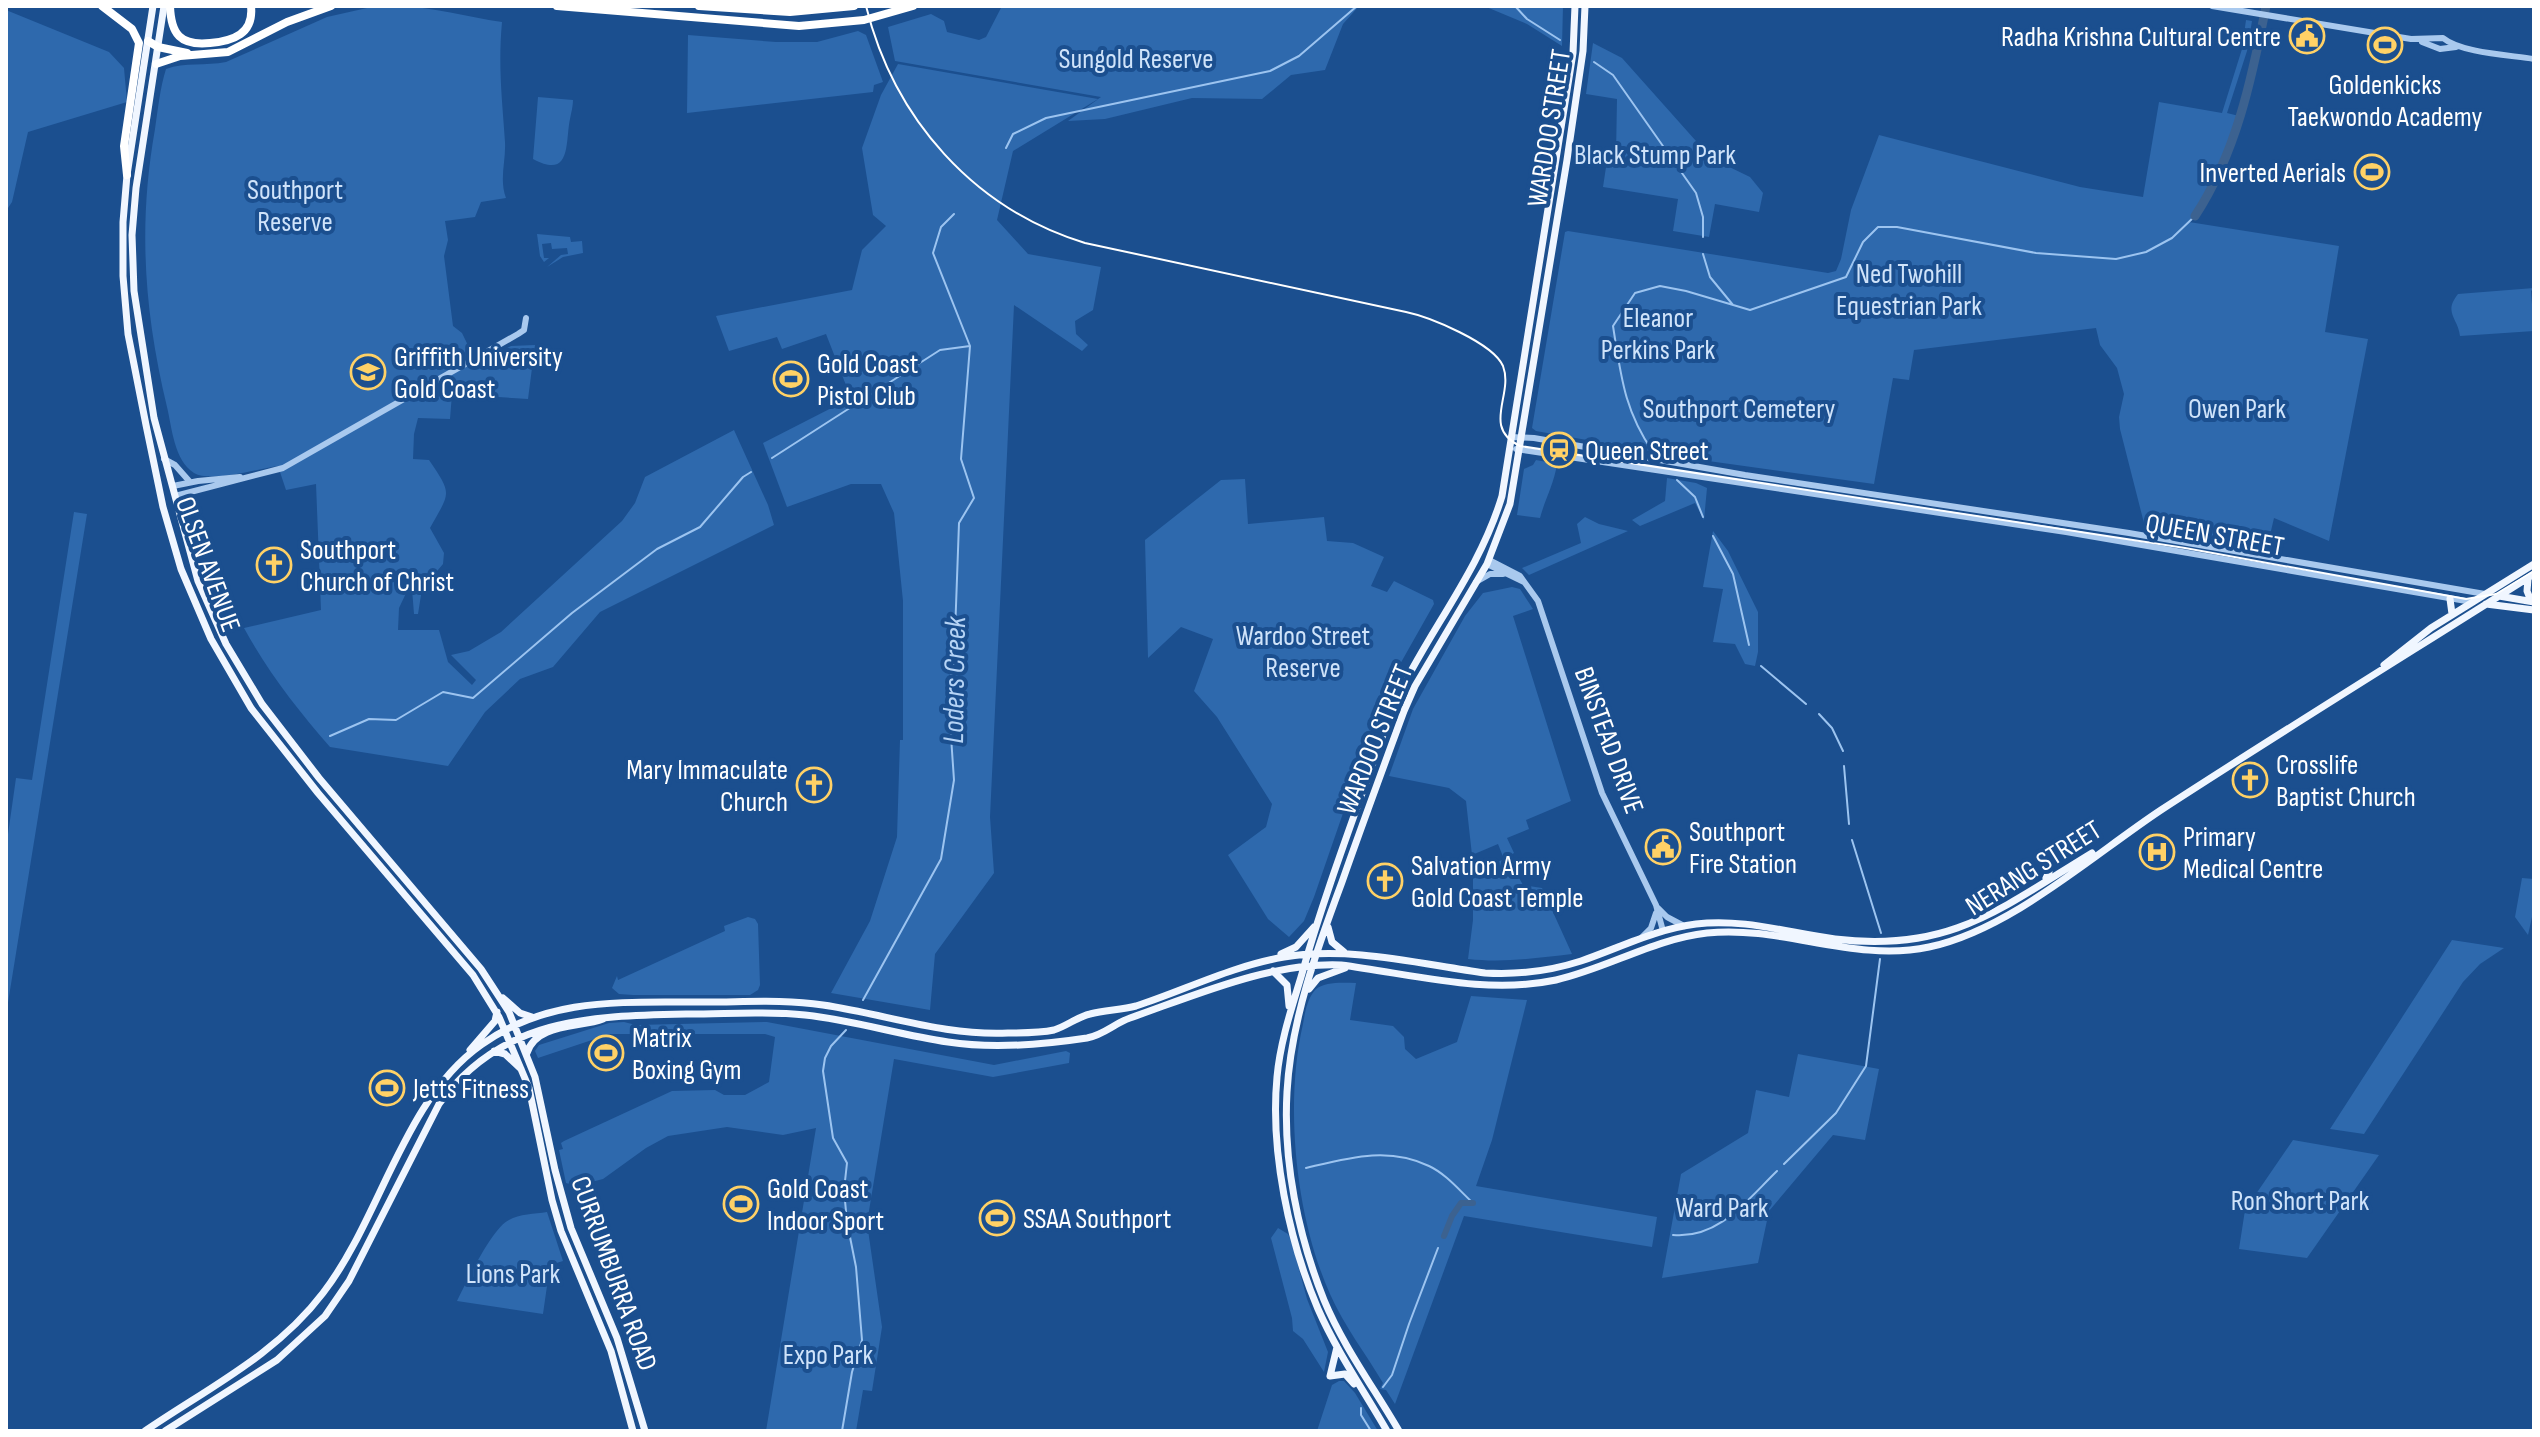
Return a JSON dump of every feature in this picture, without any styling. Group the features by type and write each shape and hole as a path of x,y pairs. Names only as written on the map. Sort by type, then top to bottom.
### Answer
{"highway":[{"path":"102,6 132,29 139,43 124,146 127,175"},
{"path":"167,6 172,25 182,40 199,44 225,42 241,35 250,22 251,6"},
{"path":"156,64 169,58 228,52 287,22 331,6"},
{"path":"557,6 778,25 840,24 913,6"},
{"path":"699,6 771,12 854,6"},
{"path":"148,41 158,47 196,55"}],"main road":[{"name":"OLSEN AVENUE","path":"153,6 127,175 122,258 127,325 156,474 177,555 204,625 240,691 316,791 468,969 497,1012 511,1041"},
{"name":"OLSEN AVENUE","path":"167,6 136,188 133,272 142,354 164,459 198,581 226,644 262,704 498,994 520,1037"},
{"name":"WARDOO STREET","path":"1387,1431 1337,1345 1313,1294 1298,1249 1283,1183 1277,1137 1277,1086 1283,1036 1318,921 1393,706 1479,557 1502,496 1573,53 1575,6"},
{"name":"WARDOO STREET","path":"1399,1431 1331,1316 1299,1218 1289,1159 1287,1090 1293,1042 1317,953 1404,711 1415,686 1488,562 1508,510 1569,146 1583,51 1585,6"},
{"path":"1479,557 1488,562"},
{"name":"NERANG STREET","path":"2372,676 2421,635 2534,564"},
{"path":"2531,576 2527,591 2533,604"},
{"name":"NERANG STREET","path":"1264,961 1317,953 1347,954 1485,973 1517,974 1552,969 1684,926 1736,924 1842,940 1891,942 1933,937 1966,926 2148,819 2531,576"},
{"name":"QUEEN STREET","path":"2485,594 2533,604"},
{"path":"2450,599 2452,614"},
{"name":"QUEEN STREET","path":"2472,602 2533,604"},
{"path":"316,791 325,783"},
{"name":"NERANG STREET","path":"613,1016 771,1014 826,1018 937,1041 1005,1045 1076,1039 1106,1032 1128,1019 1273,971 1304,966 1352,967 1490,986 1526,985 1572,976 1681,938 1706,933 1740,932 1853,949 1889,951 1944,943 1986,925 2048,888 2148,819"},
{"path":"2035,887 2049,875 2046,863"},
{"path":"464,1058 505,1030 534,1017 598,1003 820,1004 939,1029 978,1033 1050,1031 1078,1018 1135,1006 1264,961 1296,947 1318,921"},
{"path":"1328,921 1332,942 1347,954"},
{"path":"1663,931 1668,936 1681,938"},
{"path":"1304,998 1318,978 1352,967"},
{"path":"1273,971 1287,985 1289,1016"},
{"path":"498,994 521,1014 534,1017"},
{"path":"770,1002 771,1014"},
{"path":"1106,1032 1109,1027 1108,1011"},
{"path":"145,1431 256,1359 312,1306 337,1274 360,1236 428,1100 495,1021 497,1012"},
{"path":"165,1431 277,1360 325,1316 349,1281 437,1106 463,1075 494,1051 520,1037 567,1022 613,1016"},
{"path":"527,1053 530,1045 542,1035 613,1016"},
{"path":"1076,1039 1074,1022 1078,1018"},
{"path":"937,1041 939,1029"},
{"name":"CURRUMBURRA ROAD","path":"520,1037 543,1106 562,1198 587,1271 617,1338 645,1431"},
{"name":"CURRUMBURRA ROAD","path":"511,1041 534,1110 552,1202 567,1249 611,1351 633,1431"},
{"path":"494,1051 507,1056 523,1071"},
{"path":"428,1100 437,1106"},
{"path":"552,1202 562,1198"},
{"path":"1337,1345 1330,1376 1347,1375 1365,1393"}],"street":[{"path":"2212,6 2436,43 2443,38 2446,45 2534,59"},
{"path":"175,496 283,468 524,330 526,318"},
{"name":"QUEEN STREET","path":"1511,437 2115,530 2485,594"},
{"name":"QUEEN STREET","path":"1509,448 2035,527 2472,602"},
{"path":"164,459 175,465 190,482"},
{"path":"173,486 250,476"},
{"path":"1488,562 1529,587"},
{"name":"BINSTEAD DRIVE","path":"1488,562 1523,578 1542,612 1602,793 1656,905 1663,931"},
{"path":"1476,583 1494,573 1514,577"},
{"path":"1639,940 1653,924 1656,905"},
{"name":"BINSTEAD DRIVE","path":"1656,905 1668,918 1684,926"}],"green space":[{"name":"Southport Reserve","path":"398,6 502,22 500,68 506,198 481,202 475,217 445,221 448,240 444,256 453,326 462,333 477,364 511,346 535,345 528,399 452,394 450,419 418,418 413,459 429,460 445,487 445,500 430,528 444,553 443,564 422,589 418,614 414,614 412,589 408,589 399,608 398,630 439,630 448,662 472,685 476,680 451,655 469,651 501,632 622,521 635,503 645,477 734,430 774,525 600,612 553,667 520,679 485,712 448,766 330,747 284,690 253,644 244,628 321,610 316,484 286,490 278,466 211,477 194,473 187,467 175,443 159,371 146,268 146,199 166,69 226,62 327,17 367,8"},
{"name":"Sungold Reserve","path":"1002,6 1359,6 1343,24 1325,70 1291,75 1262,99 1192,98 1105,119 1068,121 1101,97 895,61 888,27 931,14 944,21 947,32 979,40 986,37"},
{"path":"1484,6 1563,6 1562,46 1527,24"},
{"path":"6,10 109,52 124,68 127,102 28,132 12,202 6,211"},
{"path":"2246,20 2252,21 2247,51 2227,113 2239,116 2236,130 2214,185 2189,222 2339,246 2325,332 2368,339 2329,541 2274,518 2267,548 2145,527 2120,429 2124,394 2117,368 2100,345 2096,328 1914,350 1909,380 1893,378 1874,484 1694,459 1532,428 1565,232 1828,273 1836,271 1851,210 1879,135 2080,187 2143,197 2159,102 2222,113 2242,49"},
{"path":"858,31 866,35 883,82 874,85 873,92 687,113 688,35 817,42"},
{"name":"Black Stump Park","path":"1593,43 1622,58 1715,160 1750,177 1763,193 1759,212 1715,204 1709,237 1673,231 1678,199 1603,187 1608,154 1616,155 1617,99 1586,94"},
{"path":"898,64 1098,99 1013,151 997,220 1028,254 1101,267 1093,310 1075,321 1076,334 1088,345 1082,351 1014,305 990,817 994,873 935,954 930,1010 831,993 870,921 897,837 900,740 903,740 903,601 894,513 881,484 851,484 787,507 763,443 851,398 826,334 782,349 777,337 729,351 716,316 852,290 862,250 886,226 873,215 862,148 881,95"},
{"path":"538,97 573,100 564,156 555,165 533,159"},
{"path":"537,234 570,237 571,242 582,241 583,253 563,257 547,267 561,255 568,254 567,248 552,249 551,243 542,244 544,258 549,258 544,262 540,256"},
{"path":"2534,288 2531,291 2534,331 2460,336 2452,311 2458,294"},
{"path":"1536,460 1557,464 1552,485 1540,518 1517,515 1524,469"},
{"path":"1667,478 1707,488 1704,520 1695,503 1640,526 1632,520 1665,501"},
{"name":"Wardoo Street Reserve","path":"1245,479 1248,524 1324,517 1327,541 1353,543 1384,557 1371,586 1387,592 1394,581 1433,600 1434,604 1386,689 1314,897 1304,921 1289,937 1268,919 1228,855 1266,827 1272,804 1217,717 1194,691 1213,639 1181,627 1148,658 1145,540 1221,480"},
{"path":"74,512 87,514 6,1015 6,848 16,778 32,780"},
{"path":"1585,517 1628,531 1529,575 1522,568 1581,543 1577,524"},
{"path":"1713,531 1728,551 1758,612 1755,666 1745,664 1735,644 1713,642 1723,589 1703,587"},
{"name":"Wardoo Street Reserve","path":"1512,587 1520,589 1533,609 1513,616 1571,801 1526,820 1529,829 1507,838 1514,853 1505,858 1504,865 1514,869 1523,885 1542,888 1572,954 1507,960 1468,959 1473,920 1473,873 1504,859 1498,844 1472,855 1466,801 1449,788 1389,776 1413,709 1465,616 1483,593"},
{"path":"2522,878 2534,879 2534,908 2528,935 2515,917"},
{"path":"748,917 758,924 760,985 750,995 633,995 619,994 612,988 617,976 618,980 725,931 724,926"},
{"path":"2452,940 2504,948 2480,964 2463,982 2364,1134 2330,1129"},
{"path":"1356,983 1350,1020 1393,1026 1404,1037 1405,1049 1416,1059 1457,1042 1471,996 1527,1000 1492,1140 1476,1186 1657,1217 1652,1247 1464,1216 1395,1404 1386,1390 1380,1389 1383,1383 1348,1329 1330,1294 1309,1231 1297,1161 1294,1090 1308,1002 1315,990 1324,985"},
{"name":"Expo Park","path":"767,1022 994,1065 1066,1051 1070,1053 1069,1063 993,1077 894,1059 867,1223 882,1327 872,1391 863,1390 856,1431 766,1431 816,1128 783,1135 727,1127 668,1136 603,1179 576,1186 566,1183 559,1150 563,1149 561,1143 564,1141 672,1091 715,1090 724,1095 745,1095 769,1082 775,1037 765,1034 610,1034 538,1058 535,1051 539,1045 609,1023 636,1025"},
{"name":"Ward Park","path":"1798,1054 1879,1069 1865,1140 1833,1135 1769,1211 1758,1263 1662,1278 1681,1174 1748,1133 1756,1090 1789,1097"},
{"name":"Ron Short Park","path":"2293,1140 2379,1155 2307,1258 2239,1249 2245,1210"},
{"name":"Lions Park","path":"547,1212 563,1261 550,1265 543,1314 457,1301 480,1257 502,1225 517,1216"},
{"path":"1278,1228 1288,1234 1292,1243 1307,1299 1328,1352 1324,1372 1303,1339 1293,1331 1271,1238"},
{"path":"1344,1381 1355,1393 1378,1431 1317,1431 1332,1385"}],"waterway":[{"name":"Loders Creek","path":"1006,148 1013,134 1046,118 1270,71 1299,56 1357,6"},
{"name":"Loders Creek","path":"1515,6 1527,19 1560,40"},
{"name":"Loders Creek","path":"2195,216 2221,167 2241,115 2266,6"},
{"name":"Loders Creek","path":"1594,62 1613,75 1696,193 1703,217 1703,237"},
{"name":"Loders Creek","path":"863,1000 941,859 954,780 948,693 954,661 959,523 974,498 961,459 970,346 933,253 941,227 954,214"},
{"name":"Loders Creek","path":"1653,452 1630,407 1613,326 1635,293 1660,286 1750,310 1846,277 1863,242 1878,227 1897,227 2036,253 2116,259 2146,252 2172,238 2195,216"},
{"name":"Loders Creek","path":"1703,254 1710,277 1733,305"},
{"name":"Loders Creek","path":"772,458 940,350 970,346"},
{"name":"Loders Creek","path":"330,736 369,719 396,720 443,692 473,698 572,613 657,549 700,527 743,477 751,472"},
{"path":"1677,480 1695,497 1703,517"},
{"path":"1713,536 1733,574 1749,645"},
{"path":"1761,666 1806,704"},
{"path":"1819,714 1832,728 1843,751"},
{"path":"1844,766 1849,824"},
{"path":"1852,840 1881,933"},
{"path":"1784,1164 1836,1113 1866,1066 1880,959"},
{"path":"842,1431 852,1372 862,1340 856,1267 844,1190 847,1163 833,1138 823,1071 831,1046 846,1030"},
{"path":"1306,1168 1368,1156 1398,1156 1435,1169 1473,1203"},
{"path":"1673,1235 1689,1235 1718,1224 1743,1205 1777,1171"},
{"path":"1444,1236 1461,1203 1473,1203"},
{"path":"1383,1387 1392,1375 1438,1248"},
{"path":"1361,1408 1361,1415 1371,1431"}],"tram line":[{"path":"866,6 896,86 918,122 944,154 974,183 1008,208 1045,228 1085,243 1406,312 1460,332 1487,349 1503,366 1502,430 1520,446 2185,548 2466,599 2496,594 2534,571"}],"place":[{"name":"Radha Krishna Cultural Centre","path":"2307,36"},
{"name":"Goldenkicks Taekwondo Academy","path":"2385,45"},
{"name":"Inverted Aerials","path":"2372,172"},
{"name":"Griffith University Gold Coast","path":"368,372"},
{"name":"Gold Coast Pistol Club","path":"791,379"},
{"name":"Queen Street","path":"1559,450"},
{"name":"Southport Church of Christ","path":"274,565"},
{"name":"Crosslife Baptist Church","path":"2250,780"},
{"name":"Mary Immaculate Church","path":"814,785"},
{"name":"Southport Fire Station","path":"1663,847"},
{"name":"Primary Medical Centre","path":"2157,852"},
{"name":"Salvation Army Gold Coast Temple","path":"1385,881"},
{"name":"Matrix Boxing Gym","path":"606,1053"},
{"name":"Jetts Fitness","path":"387,1088"},
{"name":"Gold Coast Indoor Sport","path":"741,1204"},
{"name":"SSAA Southport","path":"997,1218"}],"park label":[{"name":"Ned Twohill Equestrian Park","path":"1909,289"},
{"name":"Eleanor Perkins Park","path":"1658,333"},
{"name":"Southport Cemetery","path":"1739,408"},
{"name":"Owen Park","path":"2237,408"}]}
